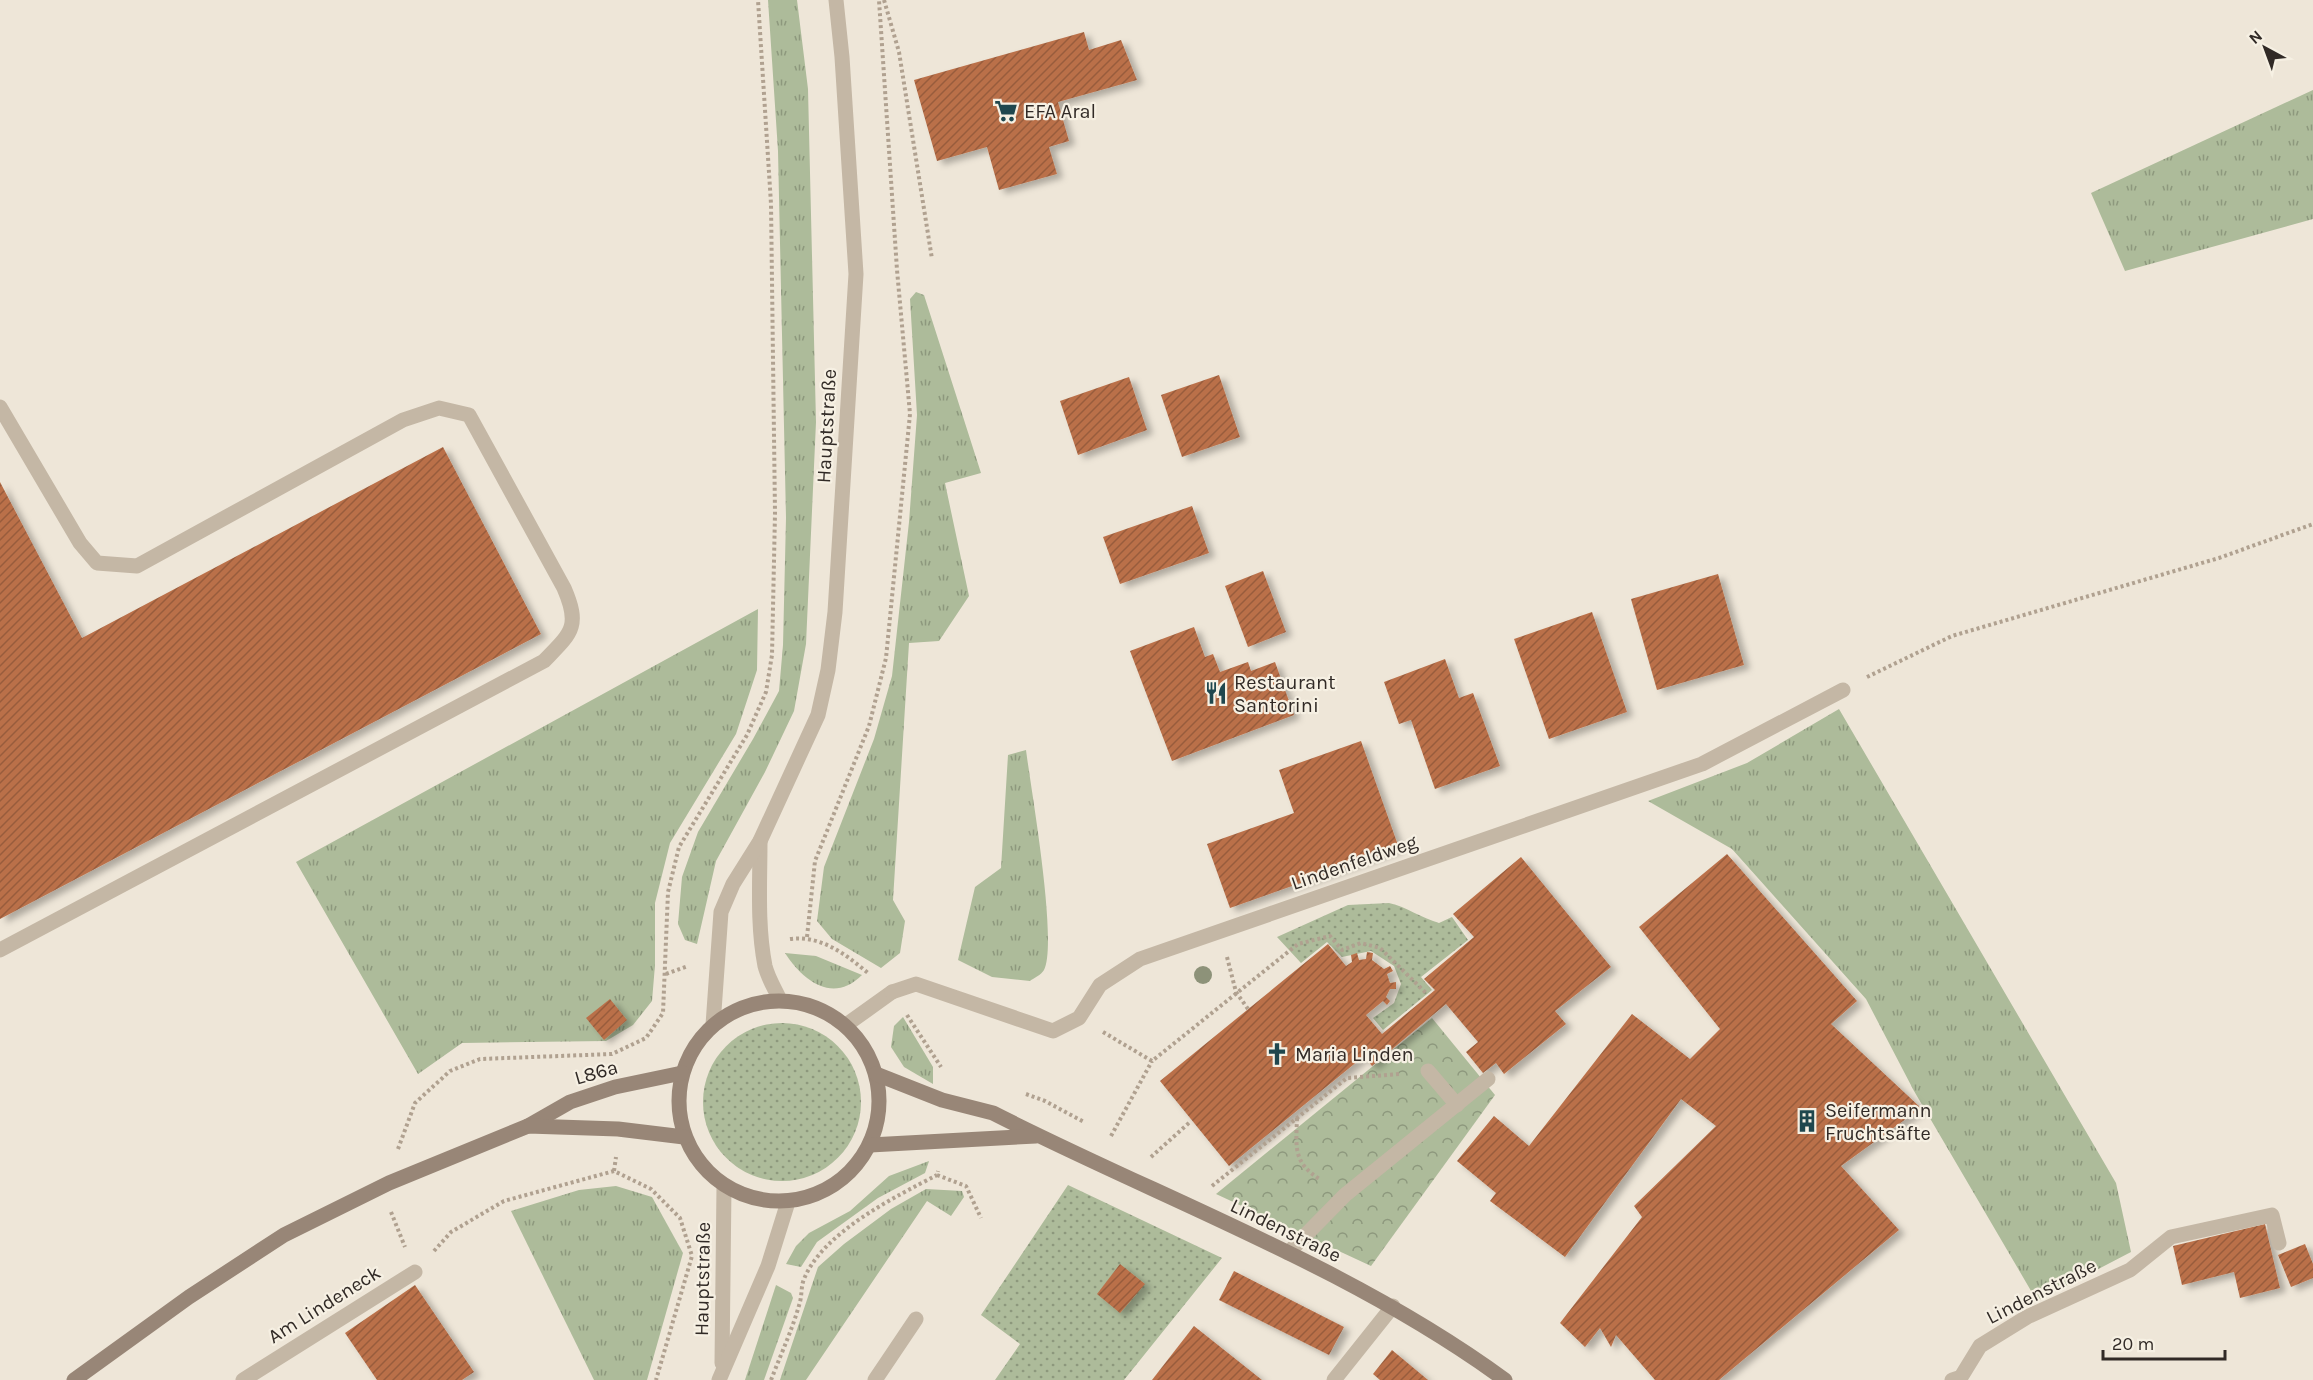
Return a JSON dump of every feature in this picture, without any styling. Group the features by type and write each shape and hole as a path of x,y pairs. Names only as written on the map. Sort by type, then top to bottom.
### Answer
{"main road":[{"path":"780,1000 803,1003 826,1012 846,1025 864,1046 876,1074 880,1095 878,1120 870,1145 850,1173 822,1192 788,1202 755,1200 724,1186 700,1165 684,1137 678,1105 682,1073 694,1047 713,1025 733,1011 780,1000"},
{"name":"L86a","path":"74,1380 189,1297 284,1235 389,1183 528,1126 570,1101 615,1087 682,1073"},
{"name":"Lindenstraße","path":"876,1074 942,1100 993,1113 1288,1253 1393,1306 1460,1347 1505,1380"},
{"path":"528,1126 618,1129 684,1137"},
{"name":"Lindenstraße","path":"870,1145 1039,1136"}],"street":[{"name":"Hauptstraße","path":"713,1025 721,912 733,885 760,841 818,715 828,670 836,612 856,274 843,57 836,0"},
{"path":"0,407 80,543 97,563 137,566 403,420 439,408 469,415 564,588 573,609 570,634 544,661 0,950"},
{"name":"Lindenfeldweg","path":"1079,1018 1100,985 1140,959 1702,764 1842,690"},
{"name":"Hauptstraße","path":"760,841 759,906 762,941 766,968 780,1000"},
{"path":"846,1025 892,992 916,984 1053,1031 1079,1018"},
{"path":"1428,1071 1457,1105"},
{"path":"1288,1253 1345,1195 1488,1079"},
{"name":"Hauptstraße","path":"720,1376 724,1186"},
{"name":"Hauptstraße","path":"720,1376 768,1266 788,1202"},
{"name":"Lindenstraße","path":"1952,1380 1961,1377 1980,1346 2027,1317 2130,1270 2172,1237 2272,1215 2279,1243"},
{"name":"Am Lindeneck","path":"253,1377 415,1272"},
{"path":"1334,1380 1393,1306"},
{"path":"874,1380 916,1319"}],"path":[{"path":"656,1380 692,1256 680,1218 651,1189 614,1171 504,1201 451,1232 415,1272 391,1213 389,1183 400,1140 415,1103 450,1071 480,1059 612,1054 646,1038 663,1014 668,892 679,847 747,735 766,692 772,655 775,513 771,216 758,0"},
{"path":"879,0 897,270 910,414 886,658 869,726 815,861 807,937 844,953 892,992"},
{"path":"884,0 899,52 932,259"},
{"path":"1842,690 1952,636 2219,558 2313,524"},
{"path":"1111,1136 1152,1061 1298,944 1330,936 1342,950 1361,943 1380,948 1427,994"},
{"path":"1236,992 1248,1009"},
{"path":"1079,1018 1152,1061"},
{"path":"1209,1188 1347,1078 1428,1071"},
{"path":"1016,1090 1045,1101 1092,1126"},
{"path":"1297,1117 1295,1151 1308,1173 1345,1195"},
{"path":"1150,1157 1191,1121"},
{"path":"1101,1131 1121,1142"},
{"path":"1141,1152 1160,1162"},
{"path":"937,1175 966,1186 981,1218"},
{"path":"771,1380 800,1301 804,1279"}],"green space":[{"path":"768,0 797,0 808,89 816,422 806,644 794,711 765,772 716,861 697,944 685,940 678,924 682,877 698,832 779,691 783,645 786,518 778,151"},
{"path":"2313,90 2313,219 2125,271 2091,193"},
{"path":"916,292 924,295 981,473 945,483 969,596 939,641 909,643 893,900 905,921 900,953 881,968 832,939 817,921 824,867 874,739 892,676 909,522 917,415 910,299"},
{"path":"758,609 757,670 736,734 670,843 655,903 655,965 652,1001 633,1025 606,1041 462,1043 418,1074 296,862"},
{"path":"1839,709 2116,1183 2131,1252 2037,1301 1914,1091 1866,999 1732,849 1648,801 1747,763"},
{"path":"1026,750 1042,864 1048,929 1044,970 1030,981 992,977 958,960 975,887 1001,868 1008,755"},
{"path":"1389,903 1439,923 1452,917 1468,940 1421,977 1432,990 1383,1030 1373,1018 1394,1003 1401,984 1394,966 1371,951 1342,957 1327,942 1301,963 1277,937 1348,905"},
{"path":"785,953 816,956 862,975 851,984 840,988 819,985 801,972"},
{"path":"903,1017 933,1067 933,1084 904,1067 891,1047 894,1026"},
{"path":"1432,1018 1495,1095 1371,1266 1216,1194"},
{"path":"782,1023 797,1024 812,1029 826,1036 838,1046 848,1058 855,1072 860,1087 860,1117 855,1132 848,1146 838,1158 826,1168 812,1175 797,1180 782,1181 767,1180 752,1175 738,1168 726,1158 716,1146 709,1132 704,1117 703,1102 704,1087 709,1072 716,1058 726,1046 738,1036 752,1029 767,1024"},
{"path":"929,1161 925,1173 878,1198 817,1242 801,1267 786,1264 796,1246 809,1233 850,1211 889,1176"},
{"path":"1068,1185 1222,1258 1124,1380 995,1380 1020,1344 981,1315"},
{"path":"616,1186 652,1197 683,1253 647,1380 594,1380 511,1211 579,1190"},
{"path":"926,1189 962,1191 964,1197 951,1216 927,1201 806,1380 780,1380 818,1267 844,1244 891,1209"},
{"path":"776,1285 791,1293 793,1298 764,1380 745,1380"}],"building":[{"path":"1084,32 1089,50 1121,40 1137,80 1058,102 1069,141 1049,147 1057,174 999,190 987,147 937,161 914,80"},
{"path":"1219,375 1240,437 1182,457 1161,395"},
{"path":"1129,377 1147,430 1078,455 1060,401"},
{"path":"443,447 541,634 0,919 0,482 82,638"},
{"path":"1192,506 1209,553 1120,584 1103,537"},
{"path":"1263,571 1286,632 1248,647 1225,586"},
{"path":"1718,574 1744,665 1657,690 1631,599"},
{"path":"1592,612 1627,712 1549,739 1514,639"},
{"name":"Restaurant Santorini","path":"1194,627 1205,657 1213,654 1220,672 1248,662 1251,671 1275,662 1294,715 1172,761 1130,651"},
{"path":"1445,659 1459,698 1473,693 1500,766 1435,789 1411,720 1399,724 1384,682"},
{"path":"1361,741 1399,848 1230,908 1207,844 1294,813 1279,770"},
{"name":"Seifermann Fruchtsäfte","path":"1727,854 1857,1001 1831,1024 1921,1108 1841,1166 1899,1230 1719,1380 1655,1380 1616,1335 1611,1347 1600,1328 1585,1347 1560,1323 1642,1217 1634,1206 1716,1126 1681,1099 1565,1257 1490,1201 1496,1193 1457,1161 1494,1116 1529,1146 1632,1014 1690,1059 1720,1029 1639,927"},
{"path":"1521,857 1611,967 1555,1011 1566,1024 1504,1074 1496,1063 1483,1073 1466,1052 1478,1042 1446,1004 1372,1066 1364,1056 1229,1166 1160,1081 1328,944 1346,966 1352,962 1351,955 1357,953 1359,960 1366,959 1367,952 1373,953 1372,960 1384,969 1390,966 1393,971 1387,974 1390,983 1396,982 1396,989 1390,989 1386,997 1390,1001 1387,1005 1383,1001 1366,1015 1382,1034 1435,990 1424,979 1474,937 1453,914"},
{"path":"610,999 627,1020 604,1040 586,1018"},
{"path":"2265,1224 2280,1288 2240,1298 2234,1272 2182,1285 2173,1246"},
{"path":"2305,1244 2313,1264 2313,1278 2291,1287 2278,1255"},
{"path":"1120,1264 1145,1284 1120,1313 1097,1294"},
{"path":"1234,1271 1344,1327 1329,1355 1219,1300"},
{"path":"415,1285 474,1372 462,1380 377,1380 345,1333"},
{"path":"1194,1326 1262,1380 1152,1380"},
{"path":"1392,1350 1428,1380 1380,1380 1373,1374"}],"place":[{"name":"EFA Aral","path":"1006,111"},
{"name":"Restaurant Santorini","path":"1216,693"},
{"name":"Maria Linden","path":"1277,1054"},
{"name":"Seifermann Fruchtsäfte","path":"1807,1121"}]}
